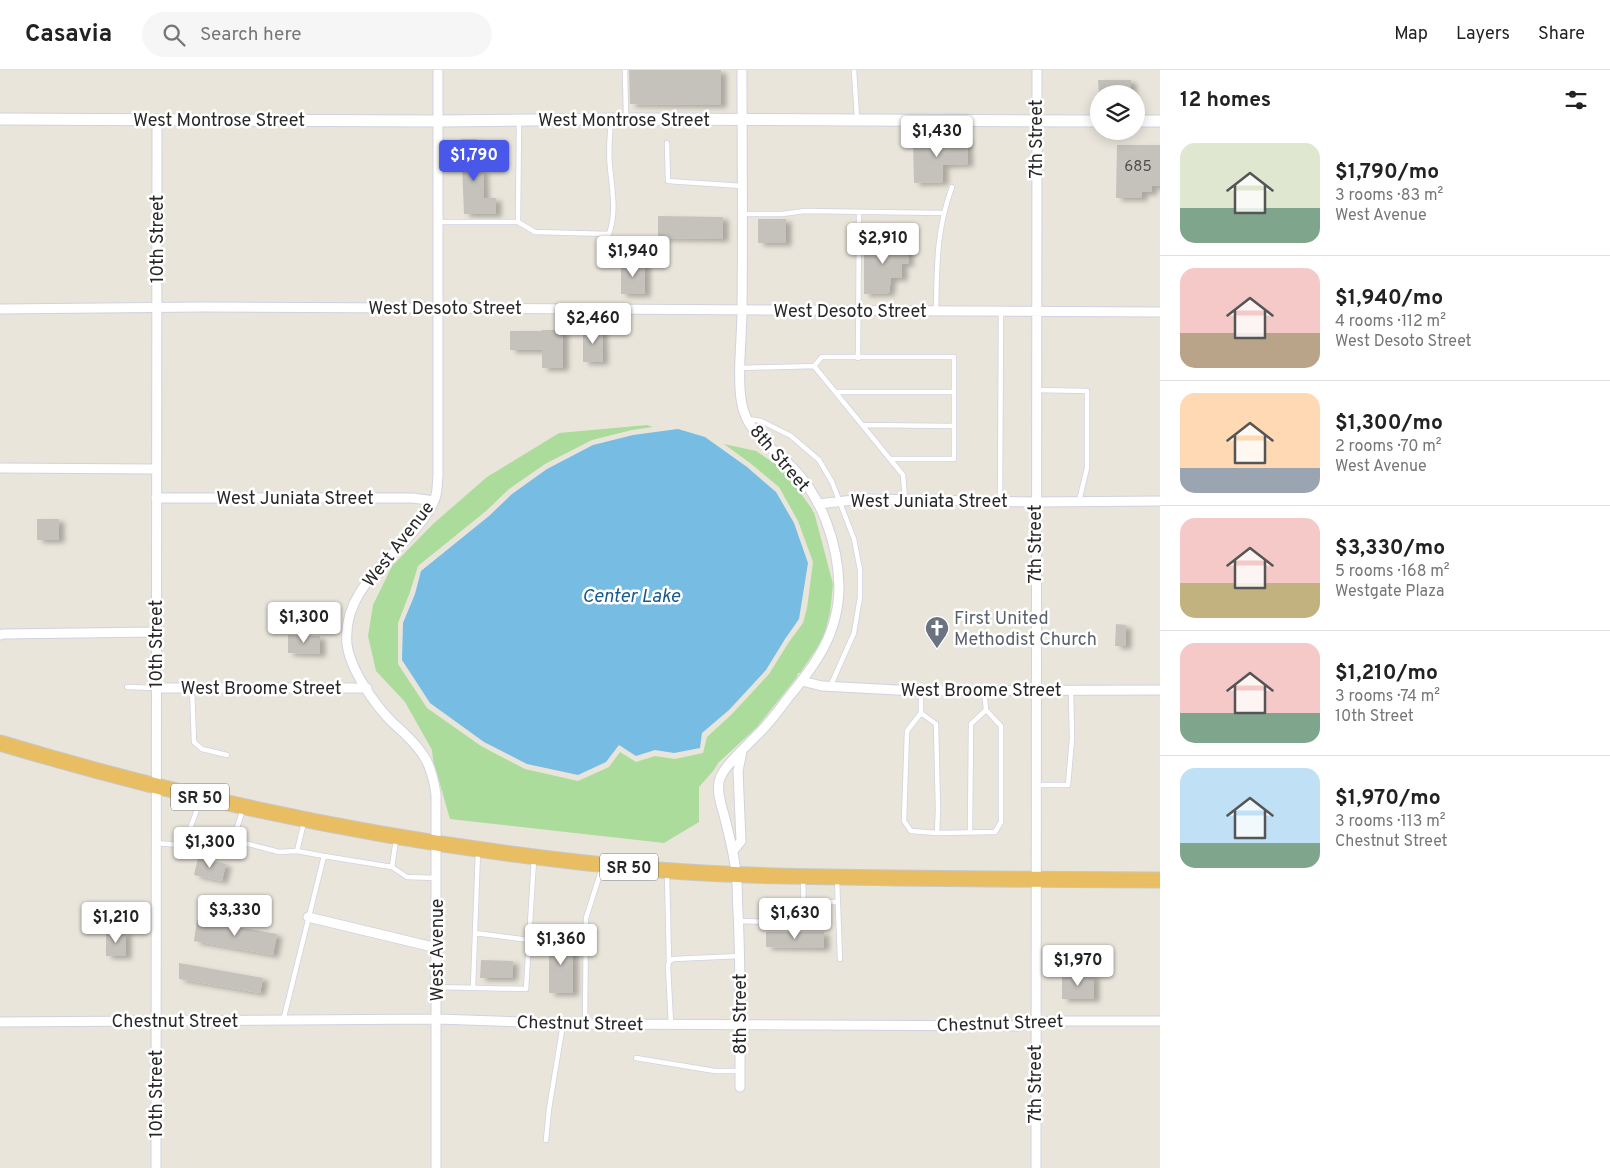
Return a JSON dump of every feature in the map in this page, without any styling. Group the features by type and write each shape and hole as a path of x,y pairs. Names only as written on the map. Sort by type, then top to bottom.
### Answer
{"highway":[{"name":"SR 50","path":"0,742 74,765 243,808 396,837 534,857 667,870 803,877 1160,880"}],"street":[{"name":"West Avenue","path":"436,1168 436,794 429,766 424,755 381,710 351,659 347,632 353,605 374,572 414,529 434,501 438,475 438,70"},
{"name":"8th Street","path":"740,1087 740,956 736,874 733,851 719,796 719,781 723,772 761,731 802,681 822,652 830,637 839,591 836,553 830,532 818,504 795,470 765,442 746,418 742,405 742,70"},
{"name":"7th Street","path":"1036,70 1036,1168"},
{"name":"West Montrose Street","path":"0,119 1090,121"},
{"name":"10th Street","path":"156,1168 157,119"},
{"path":"1145,121 1160,121"},
{"name":"West Desoto Street","path":"0,309 437,308 1160,312"},
{"path":"0,468 156,469"},
{"name":"West Juniata Street","path":"156,498 413,498 434,501"},
{"name":"West Juniata Street","path":"818,504 840,501 905,500 1160,501"},
{"path":"0,635 156,632"},
{"name":"West Broome Street","path":"802,681 830,687 921,691 1160,690"},
{"name":"West Broome Street","path":"156,688 367,688"},
{"name":"8th Street","path":"733,851 741,841 738,771 742,751"},
{"path":"308,917 436,948"},
{"name":"Chestnut Street","path":"0,1022 437,1019 563,1024 1016,1026 1051,1021 1160,1020"}],"lane":[{"path":"625,70 626,119"},
{"path":"854,70 857,120"},
{"path":"438,222 518,222 535,232 609,234 613,221 614,201 610,166 611,119"},
{"path":"518,222 520,120"},
{"path":"667,143 668,181 742,186"},
{"path":"936,311 938,239 943,213 952,187"},
{"path":"858,358 859,212"},
{"path":"742,214 943,213"},
{"path":"1000,501 1001,311"},
{"path":"741,368 814,366 822,357 954,358 954,458 892,459"},
{"path":"814,366 904,475 905,500"},
{"path":"1036,390 1087,391 1087,468 1079,501"},
{"path":"836,392 954,392"},
{"path":"746,418 760,421 792,436 819,460 832,482 854,540 860,570 860,597 854,633 830,687"},
{"path":"863,425 954,426"},
{"path":"127,687 156,688"},
{"path":"192,688 194,742 202,749 227,756"},
{"path":"921,691 921,713 906,731 904,821 911,831 937,833 995,832 1001,822 1001,726 986,710 984,690"},
{"path":"1035,785 1068,784 1072,739 1071,690"},
{"path":"970,832 971,724 986,710"},
{"path":"921,713 936,724 937,833"},
{"path":"156,843 180,845 185,842 201,798"},
{"path":"243,808 233,840 279,852 297,851 392,867 407,877 436,878"},
{"path":"297,851 304,820"},
{"path":"392,867 396,837"},
{"path":"473,988 478,849"},
{"path":"283,1021 324,856"},
{"path":"437,987 526,989 534,857"},
{"path":"584,1024 586,918 603,864"},
{"path":"667,870 671,1025"},
{"path":"739,921 770,921 795,914 803,902 803,877"},
{"path":"837,878 840,959"},
{"path":"803,902 837,902"},
{"path":"474,933 529,940"},
{"path":"669,962 673,960 740,956"},
{"path":"546,1140 563,1024"},
{"path":"636,1058 715,1071 740,1071"}],"green space":[{"path":"647,425 653,427 592,440 545,464 509,489 486,511 418,566 398,623 398,664 427,708 481,746 525,769 578,781 609,767 620,752 636,762 655,756 675,759 703,753 707,737 732,714 769,674 803,623 807,608 813,562 798,521 779,487 724,444 756,451 783,469 814,512 833,584 830,613 824,635 800,673 798,673 797,677 757,727 718,763 699,787 699,822 664,843 450,819 433,760 432,750 405,702 376,671 368,636 373,605 392,566 433,524 487,477 559,433"}],"water":[{"name":"Center Lake","path":"678,429 705,437 747,467 776,492 794,523 808,563 799,619 766,670 729,710 702,733 700,748 674,753 655,750 636,756 619,745 606,762 578,775 527,764 484,742 430,703 402,660 403,623 415,594 421,571 489,516 512,494 547,469 593,445 633,435"}],"building":[{"path":"629,70 721,70 721,105 630,104"},
{"path":"1098,80 1131,80 1131,85 1098,85"},
{"path":"967,138 968,164 943,165 943,182 914,183 913,140"},
{"path":"461,139 477,139 477,170 483,170 484,198 496,198 496,214 464,214"},
{"path":"1117,145 1160,145 1160,186 1152,186 1152,192 1142,192 1142,198 1116,198"},
{"path":"658,216 723,217 723,239 658,238"},
{"path":"758,219 786,219 786,243 758,243"},
{"path":"864,242 906,242 909,263 902,264 902,278 891,278 889,293 864,294"},
{"path":"621,262 645,262 645,294 621,294"},
{"path":"602,328 603,362 583,362 583,329"},
{"path":"563,330 563,368 542,368 542,350 510,350 510,331"},
{"path":"37,519 59,519 59,540 37,540"},
{"path":"1116,624 1126,625 1126,646 1115,646"},
{"path":"288,635 320,636 320,654 288,653"},
{"path":"198,858 226,864 222,881 194,875"},
{"path":"197,920 277,934 273,955 194,941"},
{"path":"106,932 126,932 126,956 106,956"},
{"path":"766,932 824,932 824,948 766,947"},
{"path":"549,938 573,938 573,993 549,993"},
{"path":"481,960 513,961 512,978 480,978"},
{"path":"179,963 263,978 260,993 179,979"},
{"path":"1062,975 1094,975 1094,999 1062,999"}],"place":[{"name":"First United Methodist Church","path":"937,649"}]}
